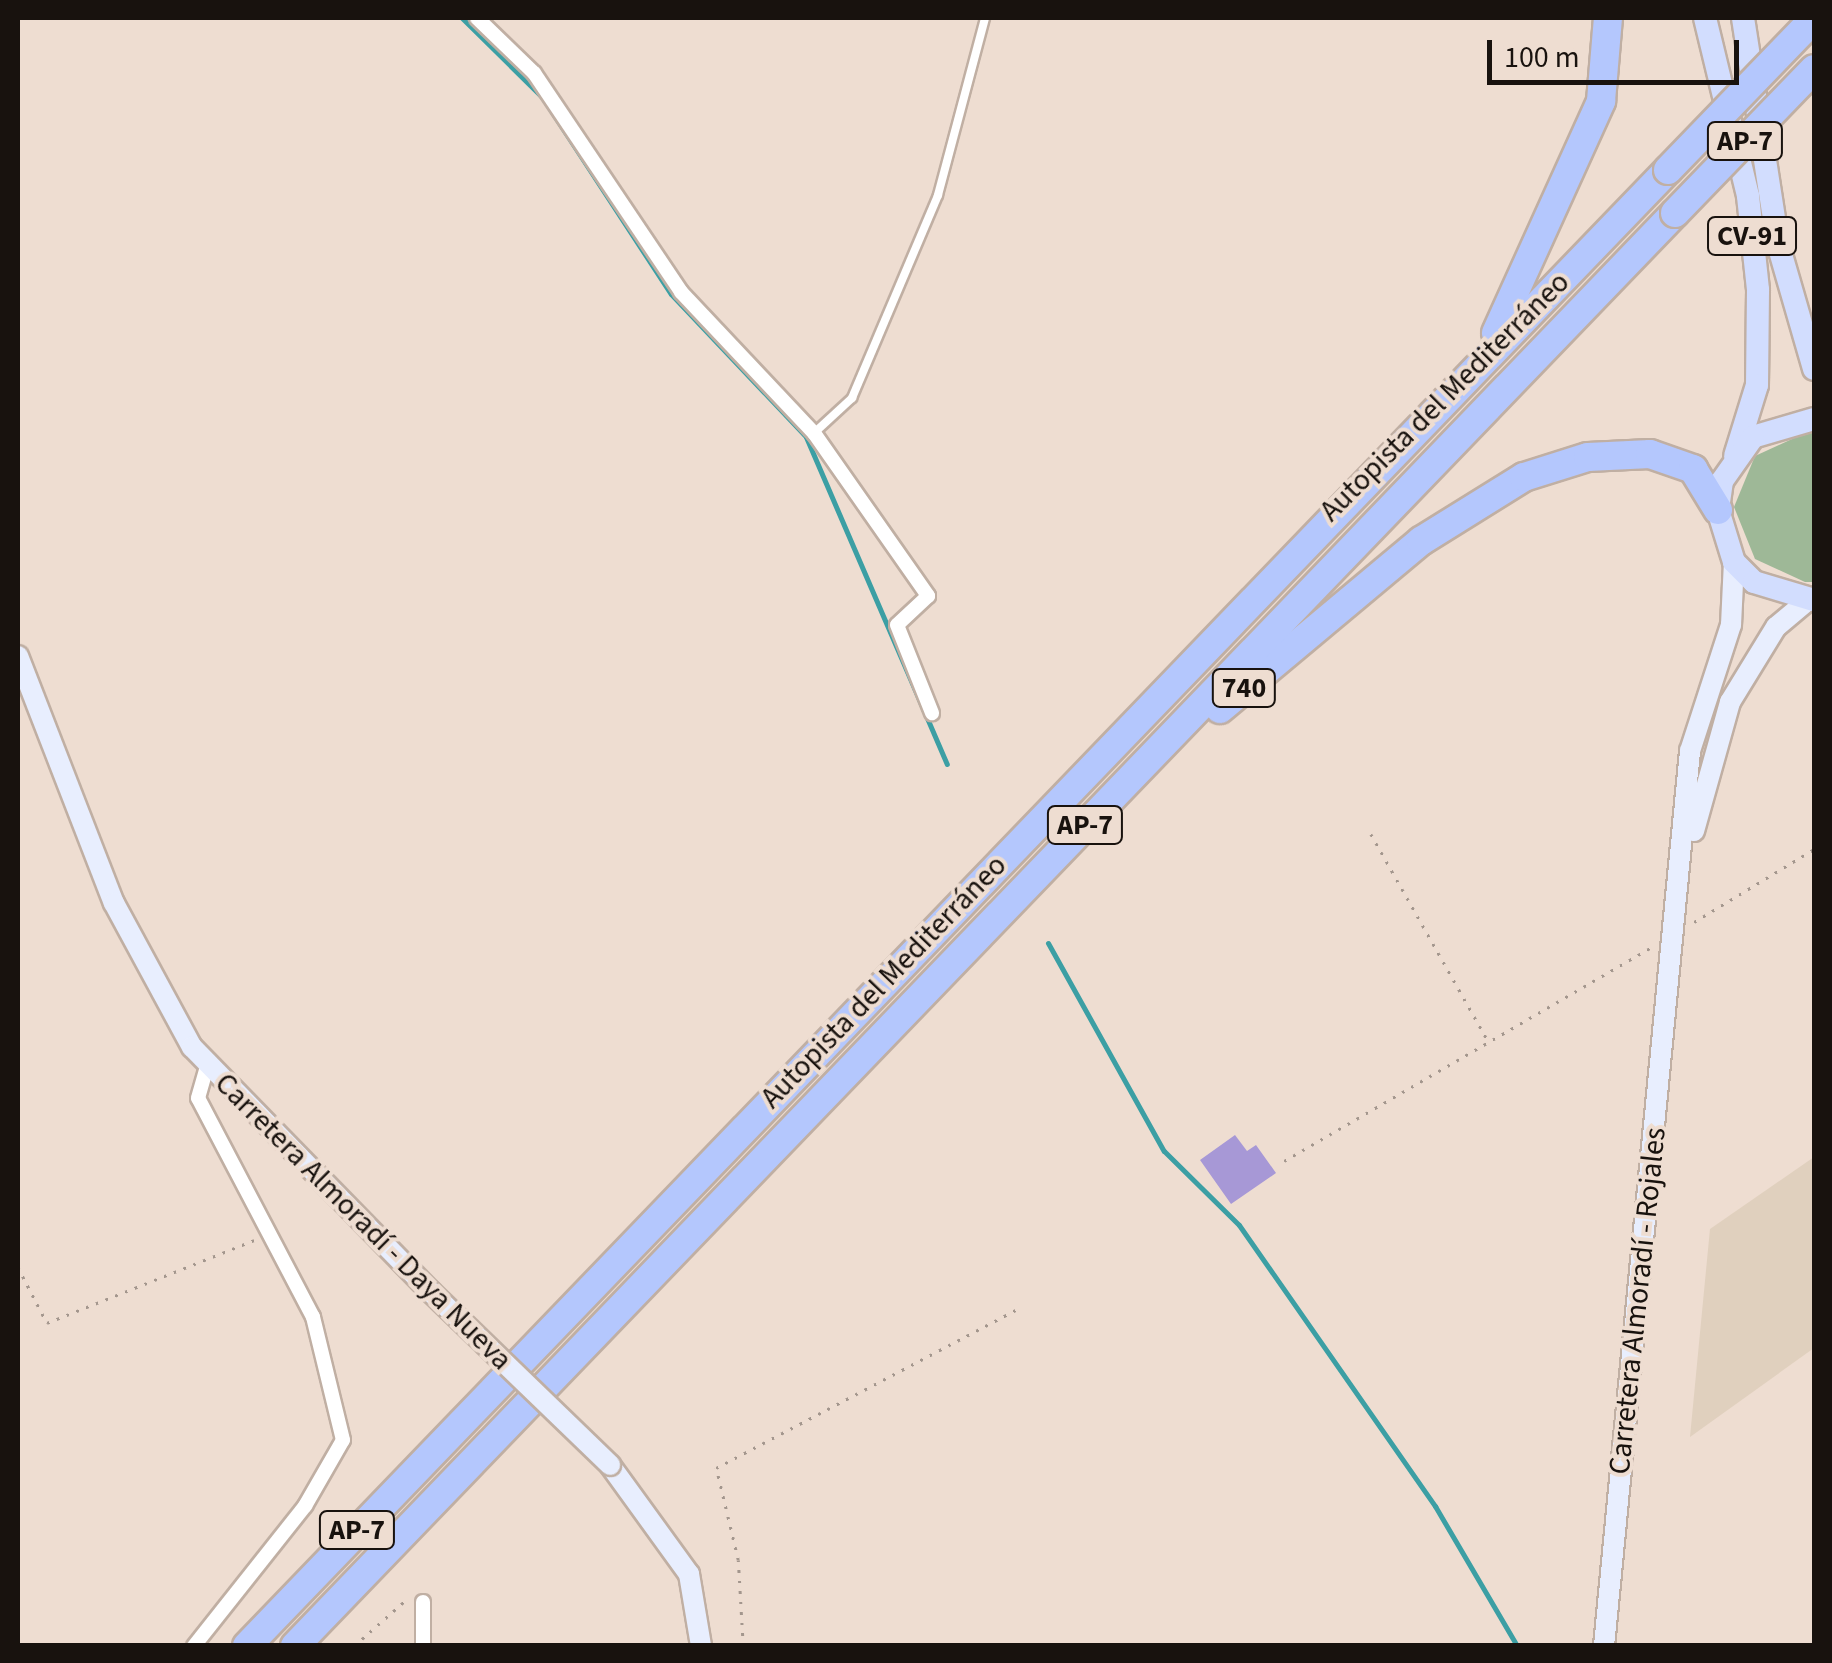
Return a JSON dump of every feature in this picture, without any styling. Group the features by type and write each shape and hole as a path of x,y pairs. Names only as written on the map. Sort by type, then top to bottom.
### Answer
{"highway":[{"path":"1485,356 1580,159 1600,100 1608,18"},
{"name":"Autopista del Mediterráneo","path":"247,1646 1485,356 1813,20"},
{"name":"Autopista del Mediterráneo","path":"296,1646 1814,69"},
{"name":"740","path":"833,1088 1220,709 1336,607 1489,496 1562,462 1650,454 1693,469 1718,510"}],"main road":[{"name":"CV-91","path":"1706,18 1748,196 1758,290 1757,385 1718,510"},
{"name":"CV-91","path":"1743,18 1778,244 1814,369"},
{"path":"1735,456 1775,425 1814,420"},
{"path":"1673,941 1690,751 1731,626 1734,562 1718,510"},
{"path":"1734,562 1779,596 1811,600"},
{"path":"1673,941 1730,702 1776,627 1811,600"},
{"name":"Carretera Almoradí - Daya Nueva","path":"18,656 114,904 208,1067 610,1465 689,1574 701,1646"},
{"name":"Carretera Almoradí - Rojales","path":"1604,1646 1673,941"}],"street":[{"path":"477,18 534,74 681,292 814,432 928,596 897,625 932,713"},
{"path":"194,1646 305,1506 343,1440 313,1317 198,1098 208,1067"},
{"path":"423,1646 424,1602"}],"lane":[{"path":"814,432 852,398 938,196 986,18"}],"path":[{"path":"1371,834 1489,1042"},
{"path":"1284,1161 1673,941 1814,850"},
{"path":"18,1267 47,1323 269,1234"},
{"path":"743,1646 738,1560 716,1468 1018,1308"},
{"path":"354,1646 392,1605 424,1602"}],"shaded area":[{"path":"1814,1157 1814,1348 1690,1437 1710,1229"}],"green space":[{"path":"1805,433 1814,433 1814,582 1805,582 1755,559 1734,507 1755,456"}],"building":[{"path":"1235,1135 1247,1151 1256,1145 1276,1173 1231,1204 1200,1160"}],"waterway":[{"path":"462,18 542,97 671,294 806,437 947,764"},
{"path":"1048,943 1164,1151 1239,1225 1435,1506 1517,1646"}]}
